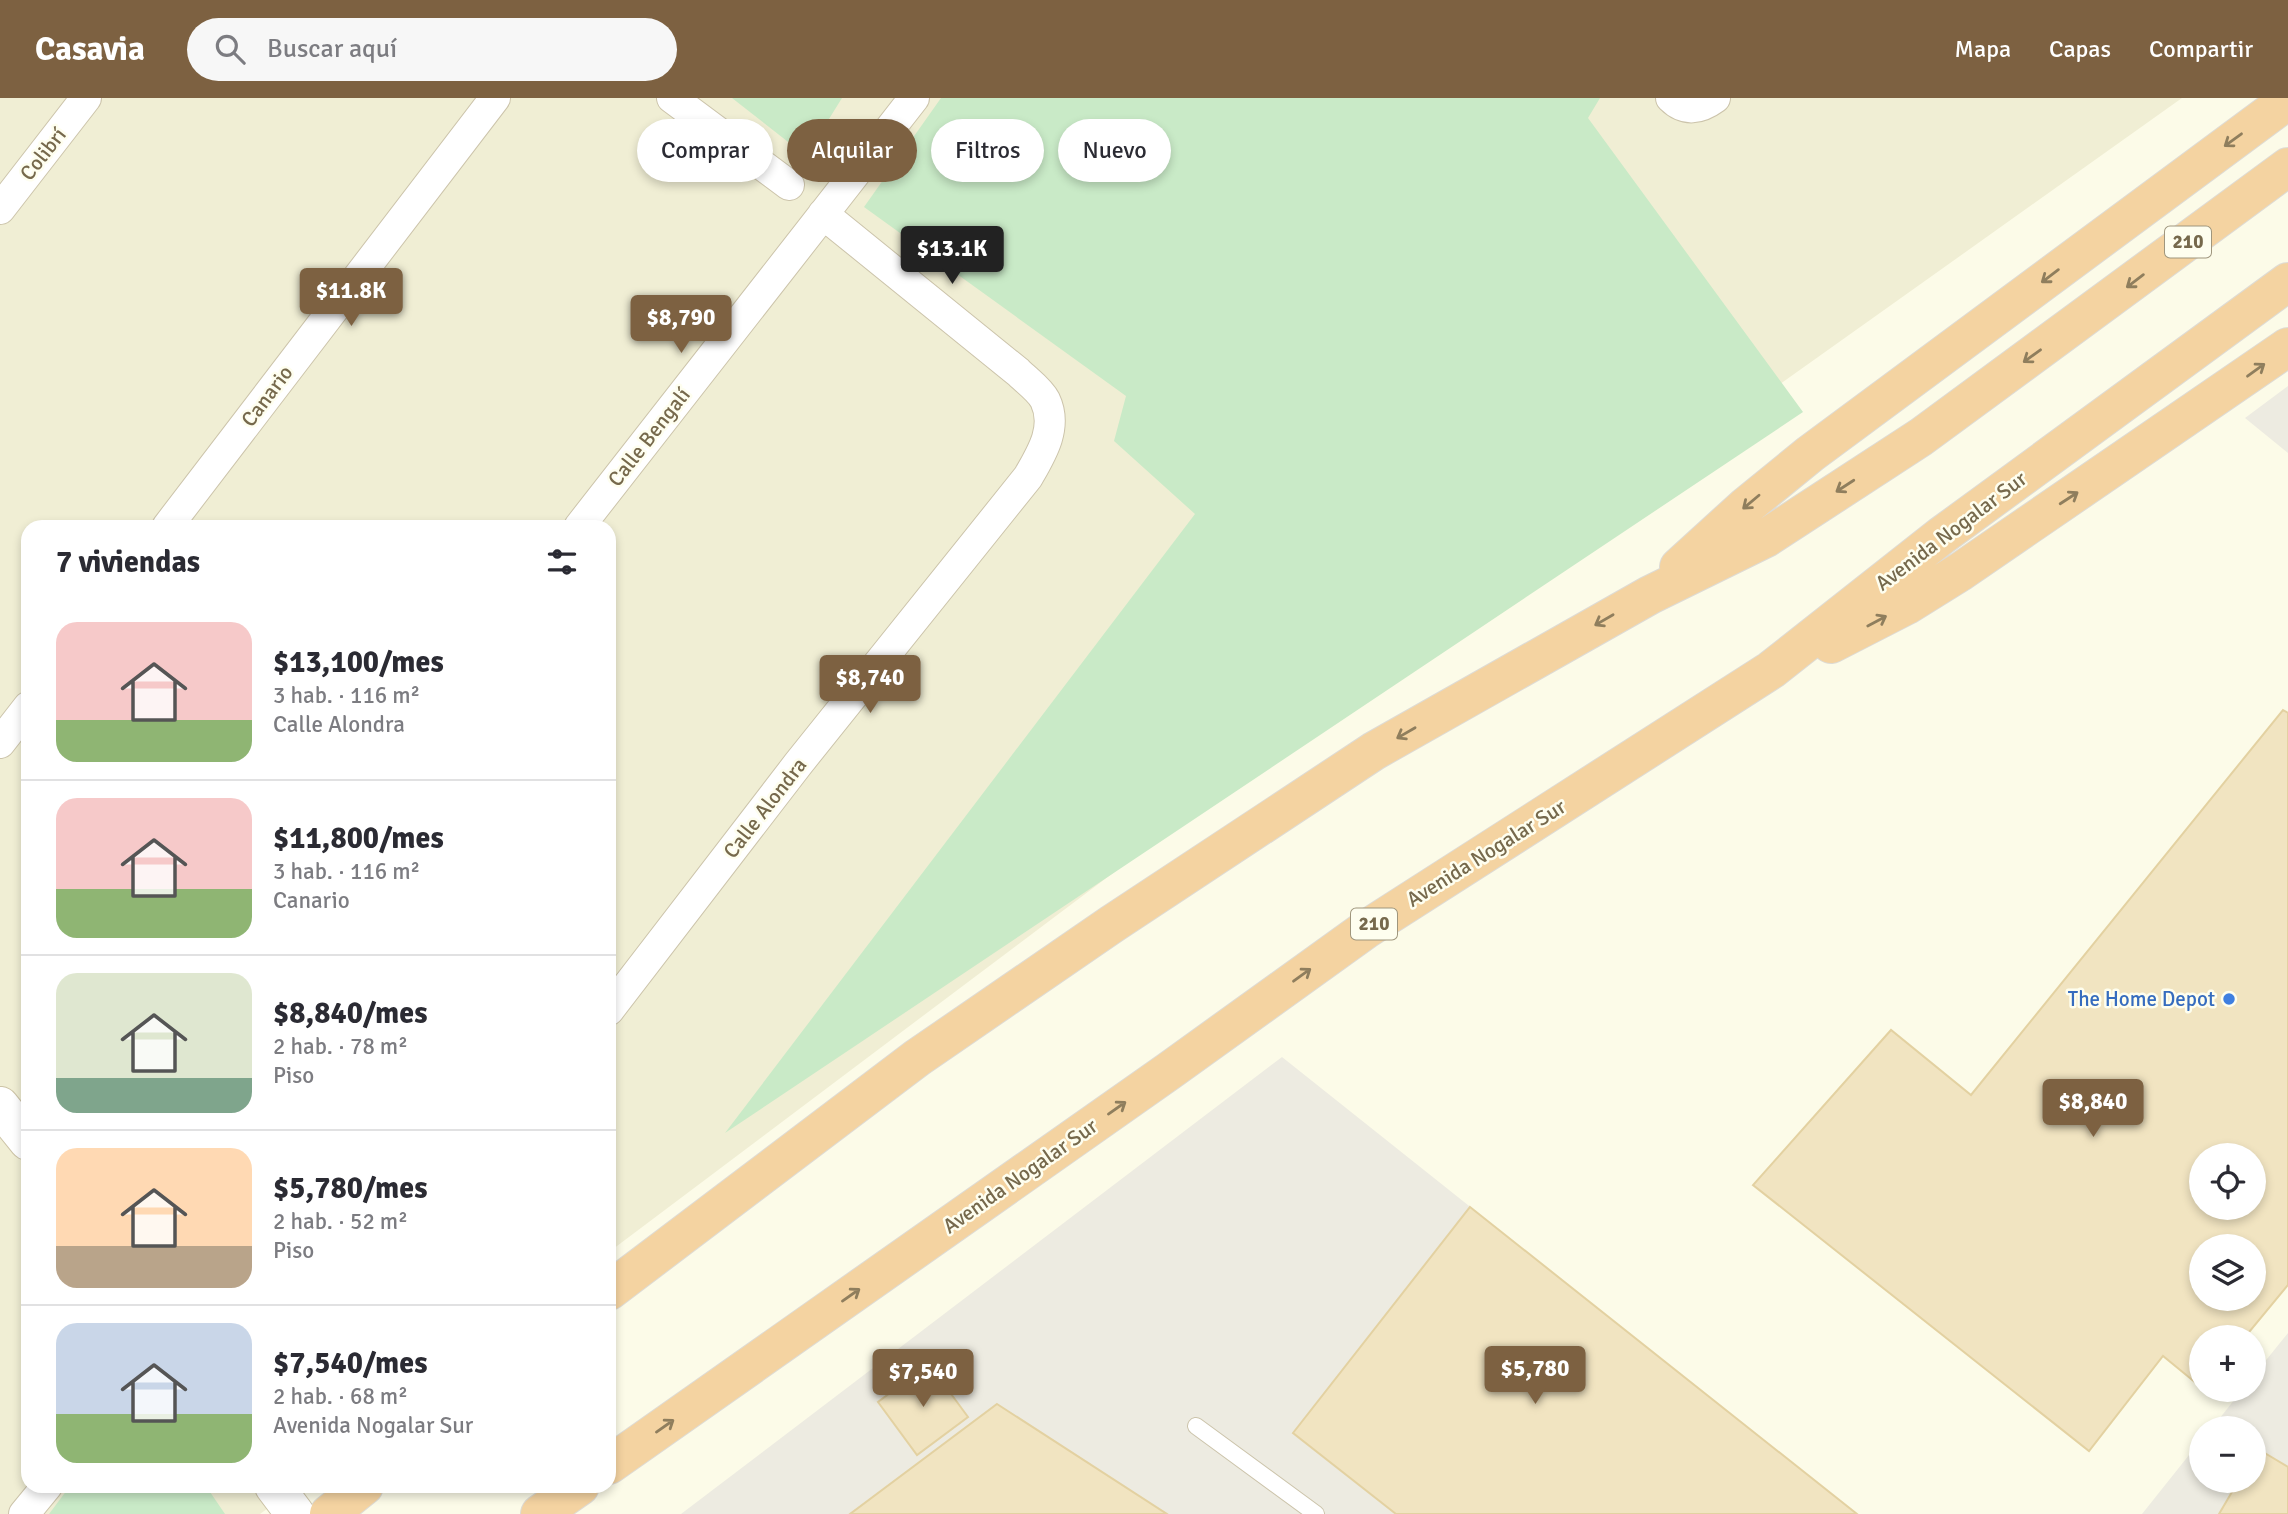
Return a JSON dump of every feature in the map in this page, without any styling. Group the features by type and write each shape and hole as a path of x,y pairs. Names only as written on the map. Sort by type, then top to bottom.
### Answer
{"highway":[{"path":"1650,594 1745,507 1810,454 2288,100"},
{"name":"210","path":"616,1286 917,1058 1112,924 1374,751 1650,594 1766,538 1921,437 2288,167"},
{"name":"Avenida Nogalar Sur","path":"616,1460 1169,1072 1366,930 1771,670 1941,536 2288,282"},
{"path":"1771,670 1841,640 1907,605 1960,572 2288,347"},
{"path":"329,1514 355,1493"},
{"path":"540,1514 570,1493"}],"street":[{"name":"Colibrí","path":"0,209 86,98"},
{"name":"Canario","path":"172,520 495,98"},
{"path":"672,98 789,185"},
{"name":"Calle Bengalí","path":"584,520 915,98"},
{"path":"1671,98 1679,106 1692,109 1715,98"},
{"name":"Calle Alondra","path":"616,1001 798,764 1028,477 1045,448 1050,422 1044,399 1018,372 823,215"},
{"path":"0,743 21,716"},
{"path":"0,1106 21,1132"},
{"path":"24,1514 41,1493"},
{"path":"280,1493 295,1514"}],"lane":[{"path":"1196,1426 1316,1514"}],"shaded area":[{"path":"0,98 2182,98 1464,609 616,1247 616,520 21,520 21,1493 288,1493 260,1514 0,1514"},
{"path":"2288,386 2288,453 2245,418"},
{"path":"1282,1057 1856,1514 681,1514"},
{"path":"2288,1333 2288,1514 2142,1514 2189,1455 2189,1493 2266,1493 2266,1416 2221,1416 2233,1402 2266,1402 2266,1360"}],"green space":[{"path":"732,98 842,98 829,119 787,119 787,141 773,130 773,119 759,119"},
{"path":"941,98 1600,98 1588,118 1803,412 725,1133 1195,514 1114,441 1126,396 864,207 882,182 917,182 917,132"},
{"path":"65,1493 211,1493 225,1514 49,1514"}],"building":[{"path":"2283,710 2288,713 2288,1285 2255,1325 2189,1325 2189,1377 2163,1356 2089,1451 1753,1185 1891,1030 1971,1095"},
{"path":"1470,1207 1857,1514 1396,1514 1293,1433"},
{"path":"929,1364 968,1417 917,1455 878,1402"},
{"path":"997,1404 1167,1514 850,1514"},
{"path":"2266,1454 2288,1467 2288,1514 2219,1514 2231,1493 2266,1493"}],"place":[{"name":"The Home Depot","path":"2229,999"}]}
